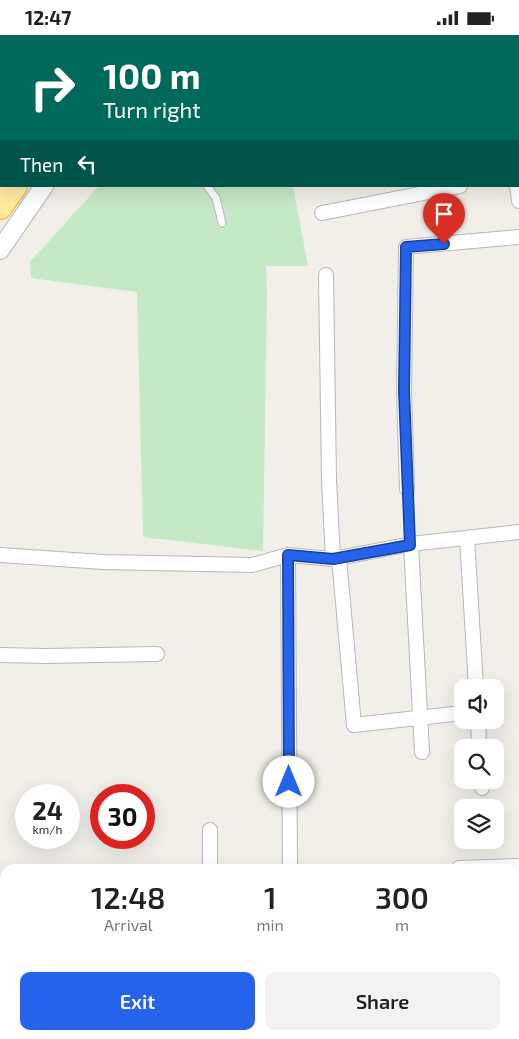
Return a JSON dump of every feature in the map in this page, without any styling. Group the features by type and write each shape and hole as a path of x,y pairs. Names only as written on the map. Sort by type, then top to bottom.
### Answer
{"highway":[{"path":"0,207 13,187"}],"street":[{"path":"0,249 43,187"},
{"path":"322,213 455,187"},
{"path":"407,489 404,391 406,247 519,237"},
{"path":"326,275 329,470 336,559 354,725 454,714"},
{"path":"0,555 103,563 252,565 288,555 336,559 410,545 519,532"},
{"path":"467,538 476,679"},
{"path":"410,545 422,752"},
{"path":"288,555 290,864"},
{"path":"0,655 157,654"},
{"path":"210,830 210,864"}],"lane":[{"path":"208,187 216,198 222,223"},
{"path":"407,489 410,545"}],"green space":[{"path":"98,187 293,187 308,266 266,266 263,551 143,537 137,292 31,278 30,262"}],"route":[{"path":"289,782 288,555 333,559 410,545 404,391 406,247 444,244"}]}
